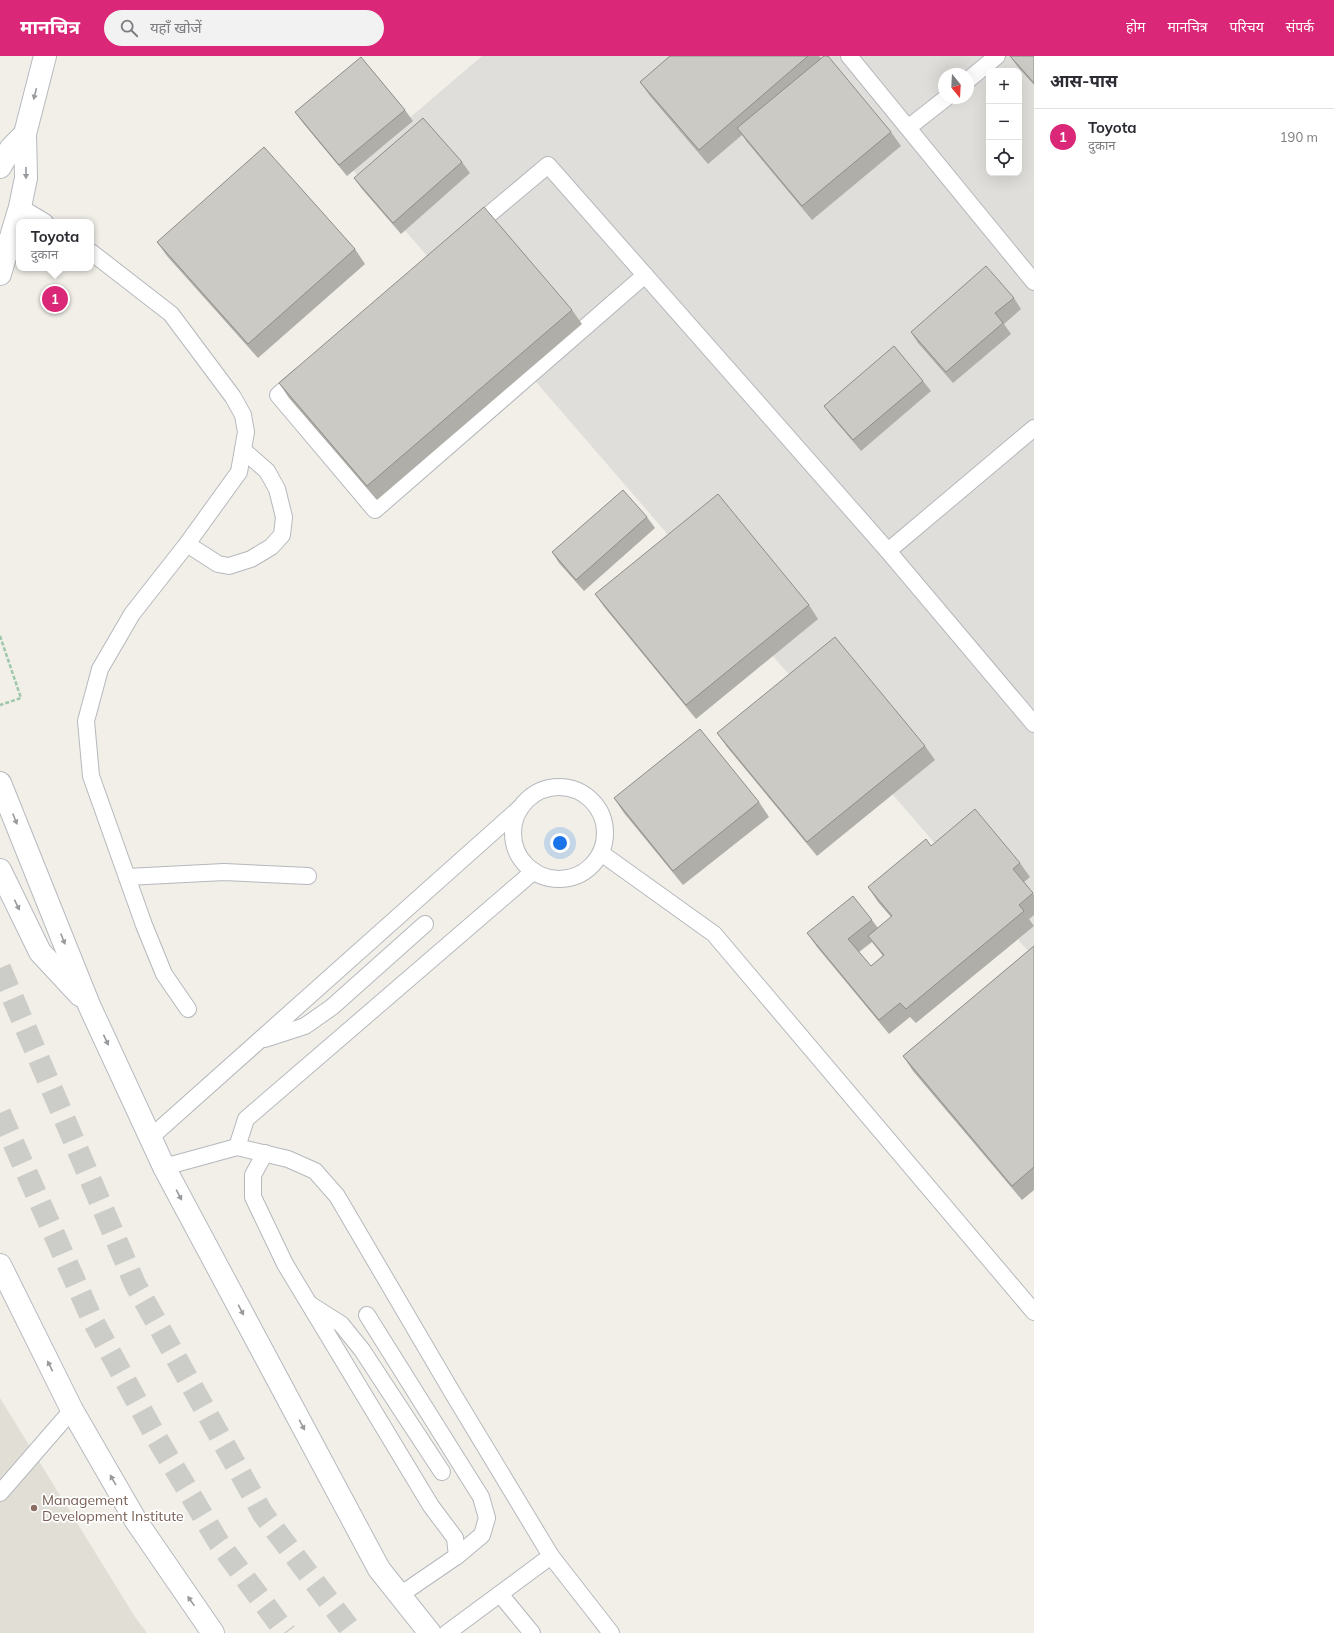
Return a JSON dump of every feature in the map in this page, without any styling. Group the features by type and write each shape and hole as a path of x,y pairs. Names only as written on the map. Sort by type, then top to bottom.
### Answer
{"street":[{"path":"16,219 26,178 25,134 45,56"},
{"path":"0,167 11,148 25,134"},
{"path":"0,274 16,220"},
{"path":"0,783 89,1005 164,1167 379,1569 430,1633"},
{"path":"0,870 40,952 89,1005"},
{"path":"0,1265 72,1410 136,1521 213,1633"}],"lane":[{"path":"849,56 909,127 1034,282"},
{"path":"974,75 997,56"},
{"path":"909,127 938,104"},
{"path":"463,236 548,165 888,551 1034,724"},
{"path":"20,207 40,219"},
{"path":"94,254 171,314 233,397 243,415 246,432 239,472 187,544 132,614 100,669 86,721 91,776 144,925 164,974 188,1009"},
{"path":"314,364 278,395 375,510 645,275"},
{"path":"888,551 1034,428"},
{"path":"187,544 218,564 230,566 251,559 271,548 282,535 284,517 277,489 267,471 243,450"},
{"path":"151,1137 521,808 531,797 544,790 558,787 574,789 587,796 598,808 604,823 605,838 601,853 591,866 578,875 555,878 547,877 534,871 523,861 516,849 513,835 515,820 521,808"},
{"path":"601,853 714,934 1034,1312"},
{"path":"237,1147 246,1119 534,871"},
{"path":"127,877 224,872 308,876"},
{"path":"258,1042 305,1026 332,1007 425,924"},
{"path":"164,1167 237,1147 288,1159 315,1171 337,1196 452,1392 551,1556 611,1633"},
{"path":"265,1153 253,1175 253,1197 285,1264 308,1303 432,1506 455,1538 457,1556"},
{"path":"308,1303 341,1324 362,1350 442,1472"},
{"path":"367,1315 482,1497 488,1518 482,1535 457,1556 400,1595"},
{"path":"0,1493 72,1410"},
{"path":"447,1633 551,1556"},
{"path":"500,1594 532,1633"}],"path":[{"path":"0,636 20,698 0,706"}],"shaded area":[{"path":"482,56 1034,56 1034,958 351,168"},
{"name":"Management Development Institute","path":"0,1398 135,1617 147,1633 0,1633"}],"building":[{"path":"670,56 808,56 699,150 640,82"},
{"path":"824,56 828,56 891,132 802,206 737,128"},
{"path":"1010,56 1034,56 1034,83 1022,68"},
{"path":"361,57 405,110 339,165 295,112"},
{"path":"423,118 462,162 393,223 354,178"},
{"path":"264,147 355,249 248,344 157,242"},
{"path":"484,207 572,310 367,486 279,383"},
{"path":"986,266 1014,298 995,313 1003,323 946,372 911,332"},
{"path":"894,346 923,381 853,440 824,406"},
{"path":"623,490 647,517 576,580 552,552"},
{"path":"718,494 809,605 686,705 595,594"},
{"path":"835,637 925,746 807,842 717,733"},
{"path":"700,729 759,802 673,871 614,798"},
{"path":"975,809 1020,863 1013,869 1033,893 1019,905 1024,911 906,1009 900,1003 879,1020 807,933 853,896 872,920 848,939 871,966 884,955 868,936 892,916 868,887 926,839 931,846"},
{"path":"1034,946 1034,1167 1012,1186 903,1056"}],"tunnel":[{"path":"0,968 135,1284 263,1514 353,1633"},
{"path":"0,1113 91,1317 156,1437 219,1543 286,1633"}],"place":[{"name":"Toyota","path":"55,299"},
{"name":"Management Development Institute","path":"34,1508"}]}
